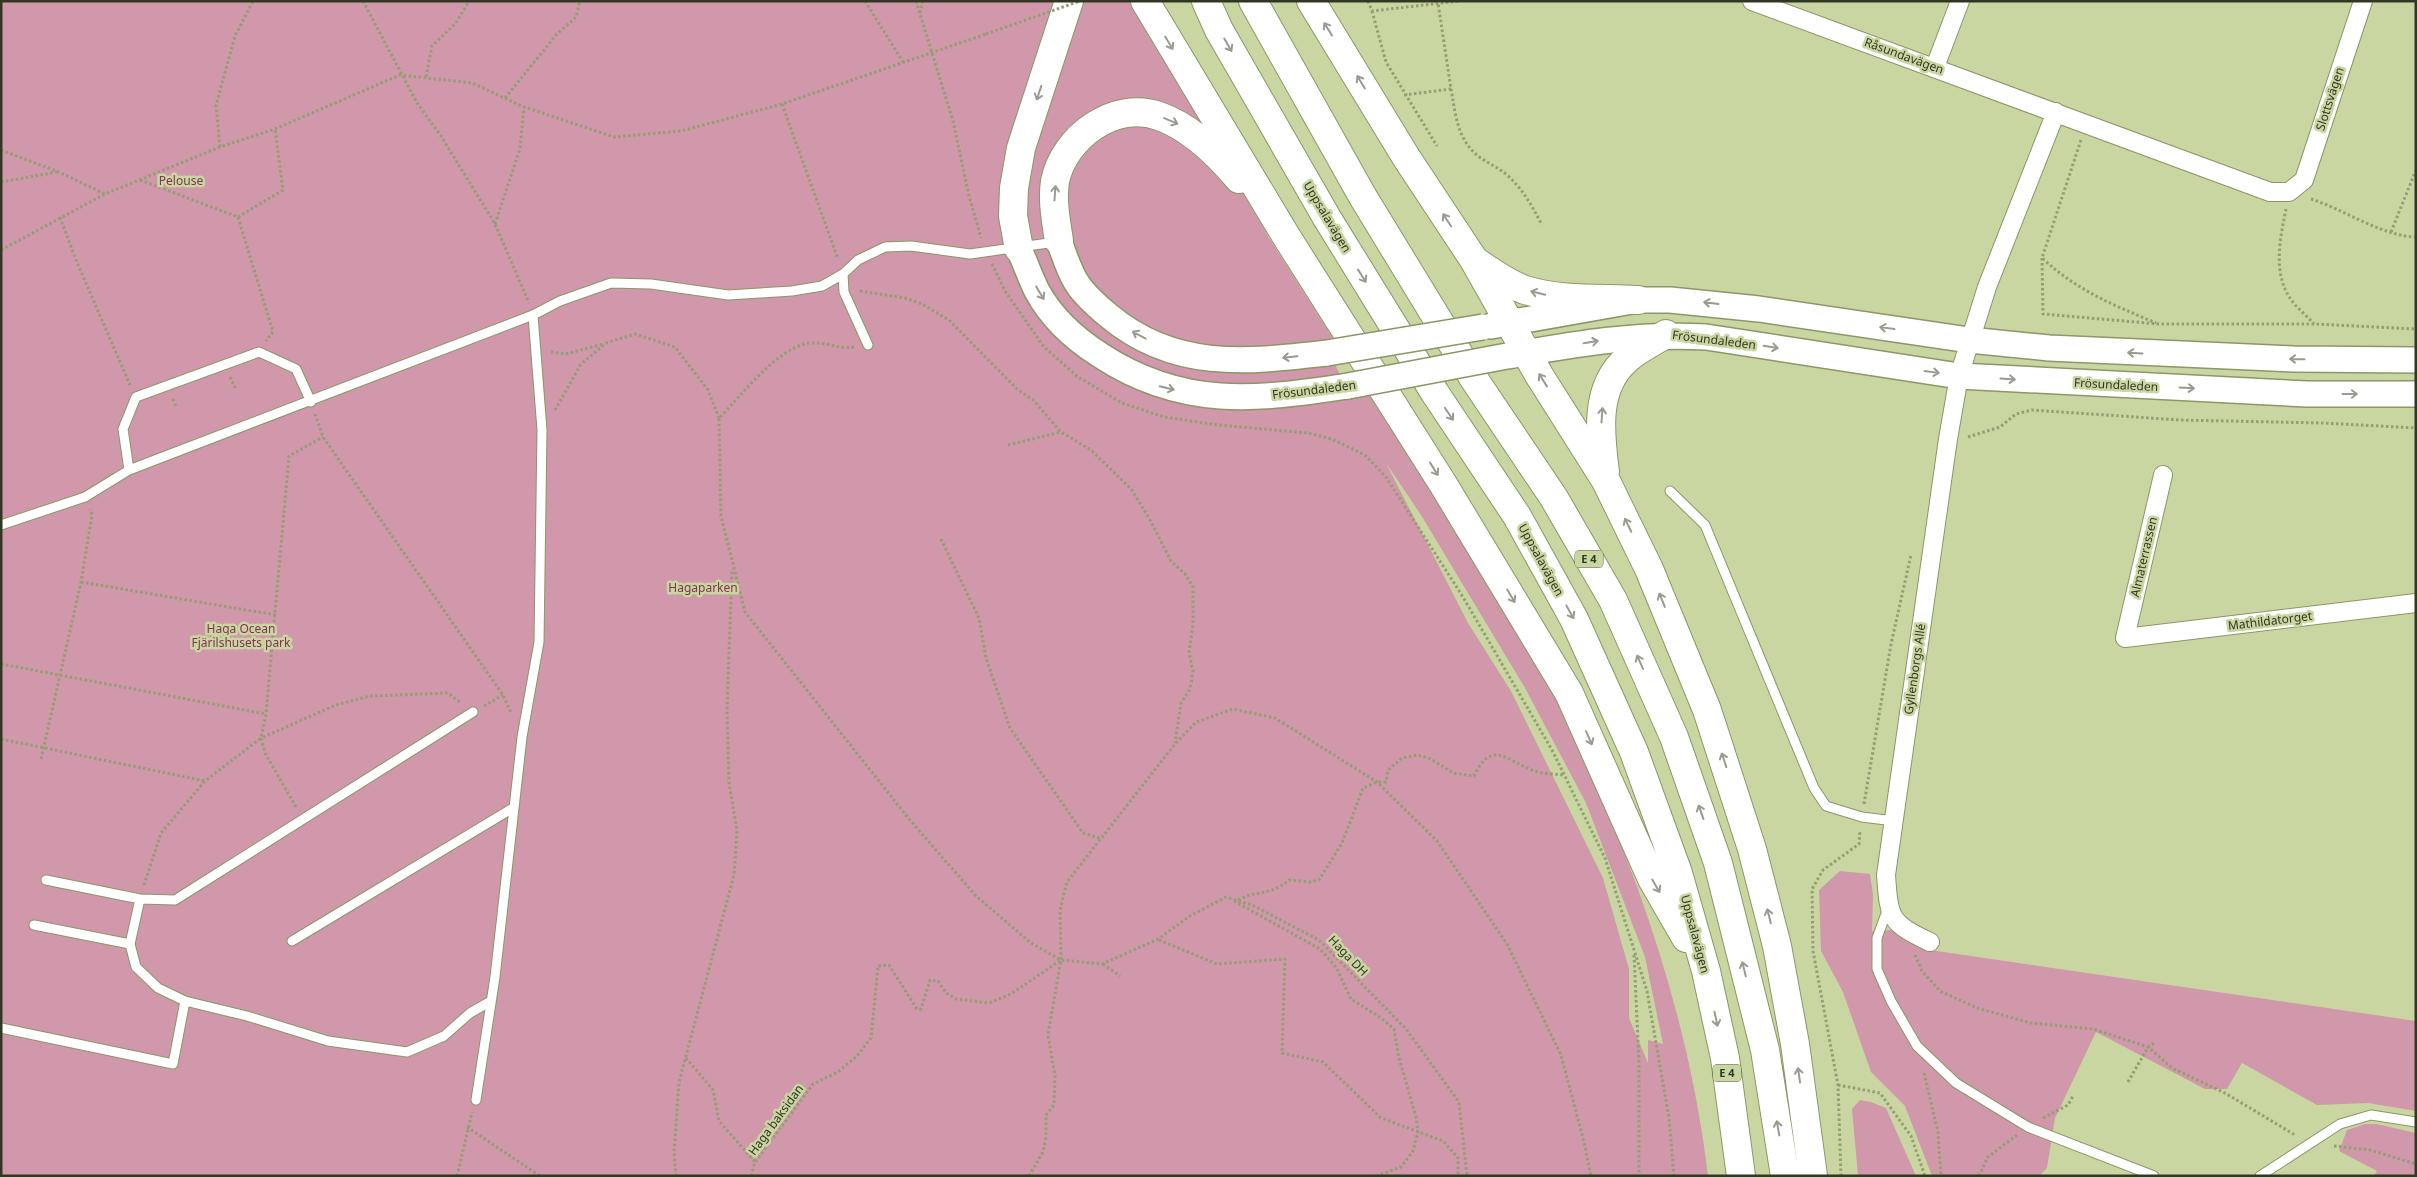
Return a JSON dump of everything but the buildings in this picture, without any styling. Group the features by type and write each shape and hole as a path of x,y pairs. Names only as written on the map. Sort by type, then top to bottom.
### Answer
{"highway":[{"path":"1019,249 1013,216 1014,188 1021,148 1069,1"},
{"path":"1145,1 1286,236 1443,484 1569,693 1652,879 1706,972"},
{"name":"Uppsalavägen","path":"1206,1 1219,30 1326,218 1435,393 1517,516 1574,619 1634,752 1678,873 1706,972 1725,1058 1741,1176"},
{"name":"E 4","path":"1252,1 1363,197 1474,379 1554,498 1613,600 1674,737 1718,863 1764,1050 1785,1176"},
{"path":"1311,1 1406,157 1474,260 1510,323 1517,354 1606,481 1649,569 1707,710 1752,849 1777,946 1795,1044 1813,1176"},
{"path":"1059,242 1054,210 1056,180 1067,154 1085,132 1098,123 1104,119 1128,112 1157,115 1181,125 1227,165 1286,236"},
{"path":"1474,260 1510,283 1547,295 1638,300"},
{"path":"1606,481 1600,436 1604,394 1614,374 1626,359 1666,334"}],"main road":[{"path":"1059,242 1076,282 1101,310 1121,326 1159,346 1192,356 1254,361 1327,353 1638,300 1707,302 1970,340 2050,348 2294,360 2416,360"},
{"name":"Frösundaleden","path":"1019,249 1037,291 1059,321 1086,346 1114,365 1157,385 1194,394 1242,398 1293,394 1348,386 1607,339 1666,334 1706,336 1959,376 2307,394 2416,394"}],"street":[{"path":"1935,67 1960,1"},
{"name":"Slottsvägen","path":"2289,192 2304,180 2363,1"},
{"name":"Råsundavägen","path":"1759,2 2270,192 2289,192"},
{"path":"1959,376 1987,287 2056,112"},
{"name":"Gyllenborgs Allé","path":"1888,908 1886,875 1959,376"},
{"name":"Almaterrassen","path":"2124,638 2163,475"},
{"name":"Mathildatorget","path":"2124,638 2416,603"},
{"path":"1888,908 1902,929 1930,942"}],"lane":[{"path":"1,525 85,497 129,470 311,402 533,315 560,301 611,283 651,284 728,295 792,291 822,286 843,274 858,260 885,247 911,246 970,254 1019,249 1059,242"},
{"path":"843,274 844,292 868,345"},
{"path":"476,1100 491,1001 522,737 539,642 542,430 533,315"},
{"path":"129,470 123,429 136,397 259,352 296,369 311,402"},
{"path":"1670,491 1705,525 1814,788 1826,806 1862,817 1894,821"},
{"path":"46,880 140,899 175,900 473,712"},
{"path":"292,941 513,808"},
{"path":"140,899 130,944 136,967 158,988 185,1001 246,1016 328,1041 407,1052 444,1036 470,1013 491,1001"},
{"path":"1888,908 1877,938 1877,969 1891,1001 1917,1046 1956,1083 2028,1127 2154,1176"},
{"path":"34,925 130,944"},
{"path":"1,1028 173,1064 185,1001"},
{"path":"2260,1176 2340,1124 2371,1115 2416,1122"}],"path":[{"path":"220,147 216,105 235,36 253,1"},
{"path":"363,1 400,75 417,103 441,136 495,224 524,289 533,315"},
{"path":"426,77 432,46 456,22 469,1"},
{"path":"505,98 557,34 576,17 580,1"},
{"path":"865,1 904,62"},
{"path":"916,1 953,121 968,192 986,253 1005,290 1044,347 1078,377 1122,403 1164,417 1218,425 1308,433 1332,439 1365,456 1386,477 1463,597 1547,742 1605,858 1647,991 1669,1118 1674,1176"},
{"path":"919,14 923,1"},
{"path":"1,250 105,194 220,147 275,129 400,75 472,83 524,107 614,137 681,131 782,104 1080,1"},
{"path":"1368,1 1386,62 1404,95 1437,146"},
{"path":"1372,11 1459,1"},
{"path":"1438,3 1451,89 1458,122 1465,141 1482,160 1505,173 1523,190 1542,225"},
{"path":"1404,95 1451,89"},
{"path":"782,104 843,274"},
{"path":"495,224 520,149 524,107"},
{"path":"2087,123 2042,258 2043,314 2159,324 2314,324 2416,329"},
{"path":"238,216 283,190 275,129"},
{"path":"1,150 59,172 105,194"},
{"path":"2391,232 2416,170"},
{"path":"1,182 59,172"},
{"path":"139,180 238,216"},
{"path":"2314,324 2291,299 2279,271 2280,240 2289,192 2330,204 2391,232 2416,237"},
{"path":"238,216 273,332 259,352"},
{"path":"60,218 76,260 136,397"},
{"path":"2042,258 2064,278 2091,295 2159,324"},
{"path":"844,292 858,291 905,298 922,304 949,320 1017,389 1033,400 1061,432 1091,450 1131,489 1149,518 1171,561 1185,574 1193,587 1193,625 1189,653 1192,671 1190,690 1182,703 1175,744"},
{"path":"547,348 551,352 566,354 635,334 675,347 708,390 719,418 721,516 745,612 909,819 976,896 1031,943 1061,960 1102,964 1120,976"},
{"path":"542,430 567,391 581,364 606,343"},
{"path":"719,418 767,368 789,350 809,343 825,343 846,349 868,345"},
{"path":"311,402 323,437 502,695 522,737"},
{"path":"1992,430 2010,421 2016,414 2032,410 2180,420 2322,423 2416,428"},
{"path":"1008,445 1061,432"},
{"path":"305,817 295,805 265,753 261,738 266,714 276,615 289,456 323,437"},
{"path":"41,759 58,675 81,582 92,515 85,497"},
{"path":"941,539 978,618 986,658 1010,728 1082,833 1102,839"},
{"path":"676,1176 674,1153 678,1090 734,875 737,831 729,783 726,710 732,566"},
{"path":"81,582 276,615"},
{"path":"1,664 266,714"},
{"path":"140,899 160,833 205,781 261,738 336,705 370,696 448,694 473,712 502,695"},
{"path":"1029,1176 1043,1152 1046,1137 1046,1115 1054,1105 1055,1076 1048,1035 1061,960 1060,910 1067,882 1175,744 1196,722 1232,708 1274,718 1377,782 1437,841 1508,944 1561,1055 1591,1176"},
{"path":"1,739 205,781"},
{"path":"1237,900 1249,894 1265,893 1279,889 1289,880 1310,882 1319,880 1342,843 1363,788 1377,782 1386,782 1388,770 1402,758 1418,755 1431,759 1453,773 1474,776 1480,763 1488,756 1499,755 1506,756 1533,770 1564,776"},
{"path":"1841,1176 1838,1085 1813,951 1812,889 1823,870 1859,844 1862,817"},
{"path":"1102,964 1158,939 1190,916 1226,897 1320,949 1336,967 1351,999 1381,1018 1394,1029 1399,1058 1416,1117 1418,1132 1413,1151 1401,1167 1376,1176"},
{"name":"Haga DH","path":"1226,897 1252,905 1319,940 1406,1030 1459,1102 1466,1176"},
{"path":"1902,929 1922,971 1940,990 1977,1008 2031,1023 2093,1029 2148,1048 2172,1068 2225,1093 2309,1144 2370,1150 2416,1164"},
{"path":"1158,939 1217,964 1285,959 1282,1054 1323,1062 1381,1118 1443,1141 1458,1158 1458,1176"},
{"path":"1633,950 1639,1063 1639,1176"},
{"name":"Haga baksidan","path":"751,1176 755,1162 813,1084 838,1072 857,1056 871,1038 878,966 889,965 917,1009 921,1009 930,980 938,981 946,993 956,999 989,1003 1011,994 1061,960"},
{"path":"2128,1082 2148,1048 2154,1043"},
{"path":"1917,1046 1938,1132 1941,1176"},
{"path":"686,1058 713,1090 719,1121 755,1162"},
{"path":"1838,1085 1880,1093 1911,1136 1924,1176"},
{"path":"1979,1176 1988,1157 2028,1127 2068,1104 2073,1096"},
{"path":"457,1176 467,1127 476,1100"},
{"path":"467,1127 540,1176"}],"green space":[{"name":"Hagaparken","path":"1,1 1147,1 1269,238 1334,340 1323,341 1351,396 1369,395 1461,535 1554,692 1606,808 1630,867 1651,928 1686,1050 1699,1113 1708,1176 1,1176","holes":["1386,463 1421,515 1525,688 1586,803 1645,957 1663,1044 1648,1040 1648,1063 1629,1018 1629,969 1603,878 1511,691 1468,623"]},
{"path":"1840,871 1870,874 1873,895 1872,931 1892,930 1930,950 2416,1021 2416,1111 2368,1103 2317,1105 2242,1063 2227,1089 2205,1089 2096,1032 2055,1118 2047,1168 2039,1176 1932,1176 1905,1106 1871,1072 1843,992 1821,951 1819,890"},
{"path":"1860,1100 1886,1108 1916,1176 1858,1176 1852,1109"},
{"path":"2365,1124 2377,1124 2416,1133 2416,1176 2374,1176 2377,1171 2339,1151 2347,1130"}],"park label":[{"name":"Pelouse","path":"181,181"},
{"name":"Haga Ocean Fjärilshusets park","path":"241,636"}]}
